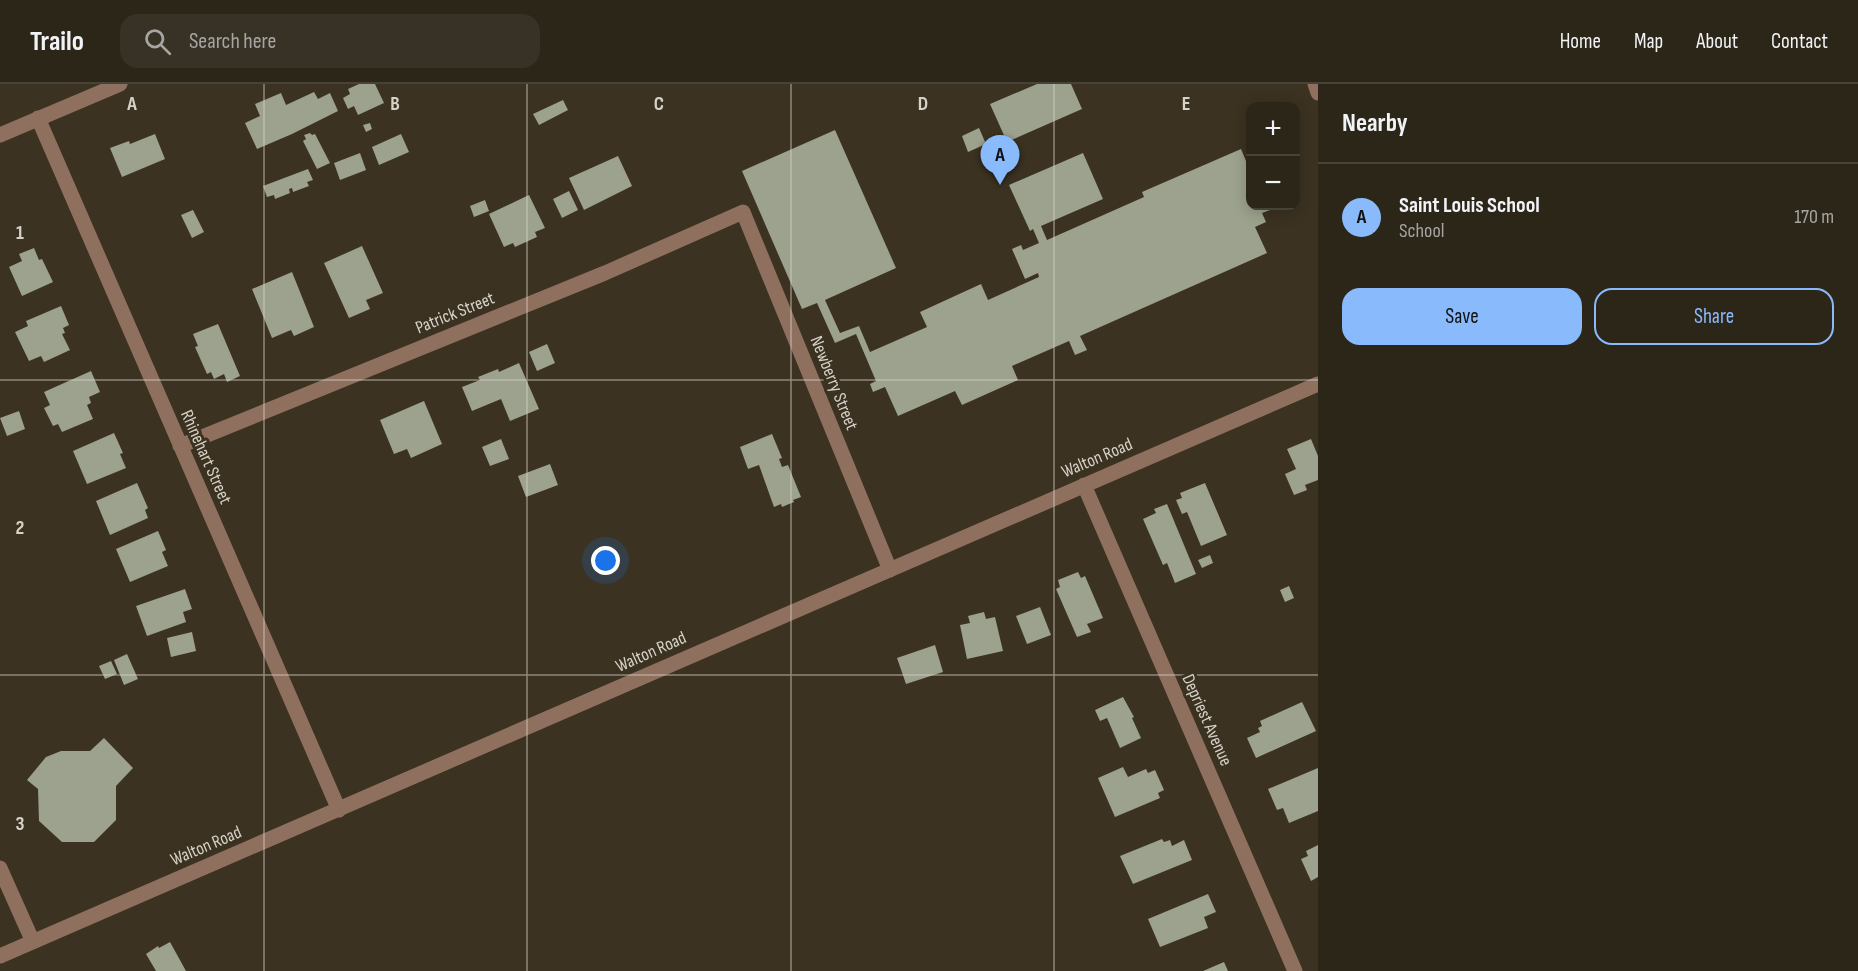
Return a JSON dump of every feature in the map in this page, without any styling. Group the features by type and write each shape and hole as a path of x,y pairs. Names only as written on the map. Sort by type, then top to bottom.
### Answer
{"street":[{"path":"0,135 120,84"},
{"path":"1315,84 1318,93"},
{"name":"Rhinehart Street","path":"38,118 339,810"},
{"name":"Patrick Street","path":"180,446 604,273 743,212"},
{"name":"Newberry Street","path":"743,212 890,570"},
{"name":"Walton Road","path":"0,957 1318,384"},
{"name":"Depriest Avenue","path":"1084,485 1295,971"},
{"path":"0,868 33,942"}],"building":[{"path":"359,84 375,84 384,103 358,115 354,106 348,109 343,98 350,94 348,89"},
{"path":"1037,84 1071,84 1082,109 1007,142 990,104"},
{"path":"314,92 318,99 330,93 338,111 257,149 245,123 260,116 255,104 281,93 286,105"},
{"path":"563,100 568,110 539,125 533,114"},
{"path":"370,123 372,129 366,132 363,125"},
{"path":"979,128 986,144 968,152 962,136"},
{"path":"835,130 896,268 825,300 840,333 859,326 870,352 927,327 920,312 981,284 988,300 1039,277 1038,273 1025,279 1012,249 1021,245 1023,250 1039,243 1033,229 1030,231 1009,185 1083,153 1103,199 1041,226 1047,240 1144,197 1142,192 1241,149 1246,161 1246,210 1270,210 1262,213 1266,222 1255,227 1267,253 1080,336 1087,350 1075,355 1069,341 1012,366 1018,380 962,405 955,391 898,416 885,387 873,392 870,384 876,381 856,334 835,343 817,303 802,309 742,171"},
{"path":"155,134 165,159 122,177 110,148 129,141 130,144"},
{"path":"315,134 330,163 317,169 303,141 306,139 304,135"},
{"path":"401,134 409,152 379,165 372,147"},
{"path":"360,153 366,170 340,180 334,163"},
{"path":"618,156 632,186 584,210 569,178"},
{"path":"308,169 313,180 307,182 309,186 293,192 292,188 289,189 290,193 275,199 274,195 267,197 263,186"},
{"path":"569,191 578,210 562,218 553,199"},
{"path":"529,195 545,228 535,232 537,237 515,247 513,243 504,247 489,214"},
{"path":"485,200 489,211 474,217 470,206"},
{"path":"193,210 204,232 192,238 181,215"},
{"path":"362,246 383,293 366,300 370,309 349,318 324,263"},
{"path":"34,248 53,282 22,296 9,267 22,261 19,254"},
{"path":"292,272 314,327 294,336 291,330 272,338 252,289"},
{"path":"61,306 69,325 63,328 65,333 62,334 70,350 44,362 41,356 29,361 15,332 28,326 26,321"},
{"path":"218,324 240,376 227,382 224,374 214,379 211,372 207,374 195,347 198,346 193,334"},
{"path":"547,344 555,363 537,371 529,352"},
{"path":"519,363 539,409 510,421 501,399 472,411 462,387 480,380 478,377 498,369 499,372"},
{"path":"91,371 100,392 89,397 91,403 87,405 93,419 62,432 58,424 53,426 44,408 50,405 44,392"},
{"path":"424,401 442,444 411,458 407,449 394,454 380,420"},
{"path":"19,411 25,429 7,436 0,418"},
{"path":"114,433 123,453 120,454 126,468 87,484 73,451"},
{"path":"772,434 782,458 779,459 782,467 788,465 801,497 782,507 781,504 774,507 759,465 748,469 740,447"},
{"path":"501,439 509,459 490,466 482,447"},
{"path":"1311,439 1318,456 1318,480 1305,485 1307,490 1294,495 1285,474 1296,469 1287,449"},
{"path":"550,464 558,485 526,497 518,476"},
{"path":"137,483 148,508 145,510 148,518 110,535 96,501"},
{"path":"1205,483 1227,535 1201,546 1187,512 1182,514 1176,500 1182,498 1180,493"},
{"path":"1167,504 1196,574 1175,583 1167,563 1163,565 1143,519 1156,513 1154,509"},
{"path":"158,531 166,550 162,552 168,566 130,582 116,549"},
{"path":"1210,555 1213,563 1202,568 1198,560"},
{"path":"1078,572 1081,578 1085,576 1103,618 1087,624 1091,632 1077,637 1056,589 1060,587 1058,580"},
{"path":"1289,586 1294,598 1285,602 1280,590"},
{"path":"185,589 192,609 183,612 186,622 147,636 136,606"},
{"path":"1040,607 1051,635 1027,644 1016,616"},
{"path":"984,612 986,619 995,617 1003,651 967,659 960,625 970,623 968,616"},
{"path":"192,632 196,651 171,657 167,638"},
{"path":"935,645 943,672 906,684 897,658"},
{"path":"127,654 138,679 124,685 114,660"},
{"path":"111,661 117,674 105,679 99,666"},
{"path":"1123,697 1134,717 1132,718 1141,738 1120,748 1107,718 1100,721 1095,710"},
{"path":"1302,702 1316,731 1256,758 1247,738 1260,732 1258,728 1262,726 1260,721"},
{"path":"104,738 133,768 116,786 116,820 94,842 62,842 39,821 38,789 27,780 46,757 61,751 90,751"},
{"path":"1123,767 1128,777 1146,769 1148,773 1155,770 1164,790 1158,793 1160,798 1115,817 1098,778"},
{"path":"1318,768 1318,811 1289,823 1283,808 1277,810 1268,789"},
{"path":"1162,839 1164,842 1170,840 1172,846 1184,840 1192,860 1133,884 1120,856"},
{"path":"1318,845 1318,877 1311,881 1301,859 1308,856 1306,851"},
{"path":"1208,894 1216,912 1204,917 1208,928 1160,947 1148,919"},
{"path":"170,942 186,971 156,971 146,954"},
{"path":"1224,962 1228,971 1203,971"}],"place":[{"name":"Saint Louis School","path":"1000,185"}]}
